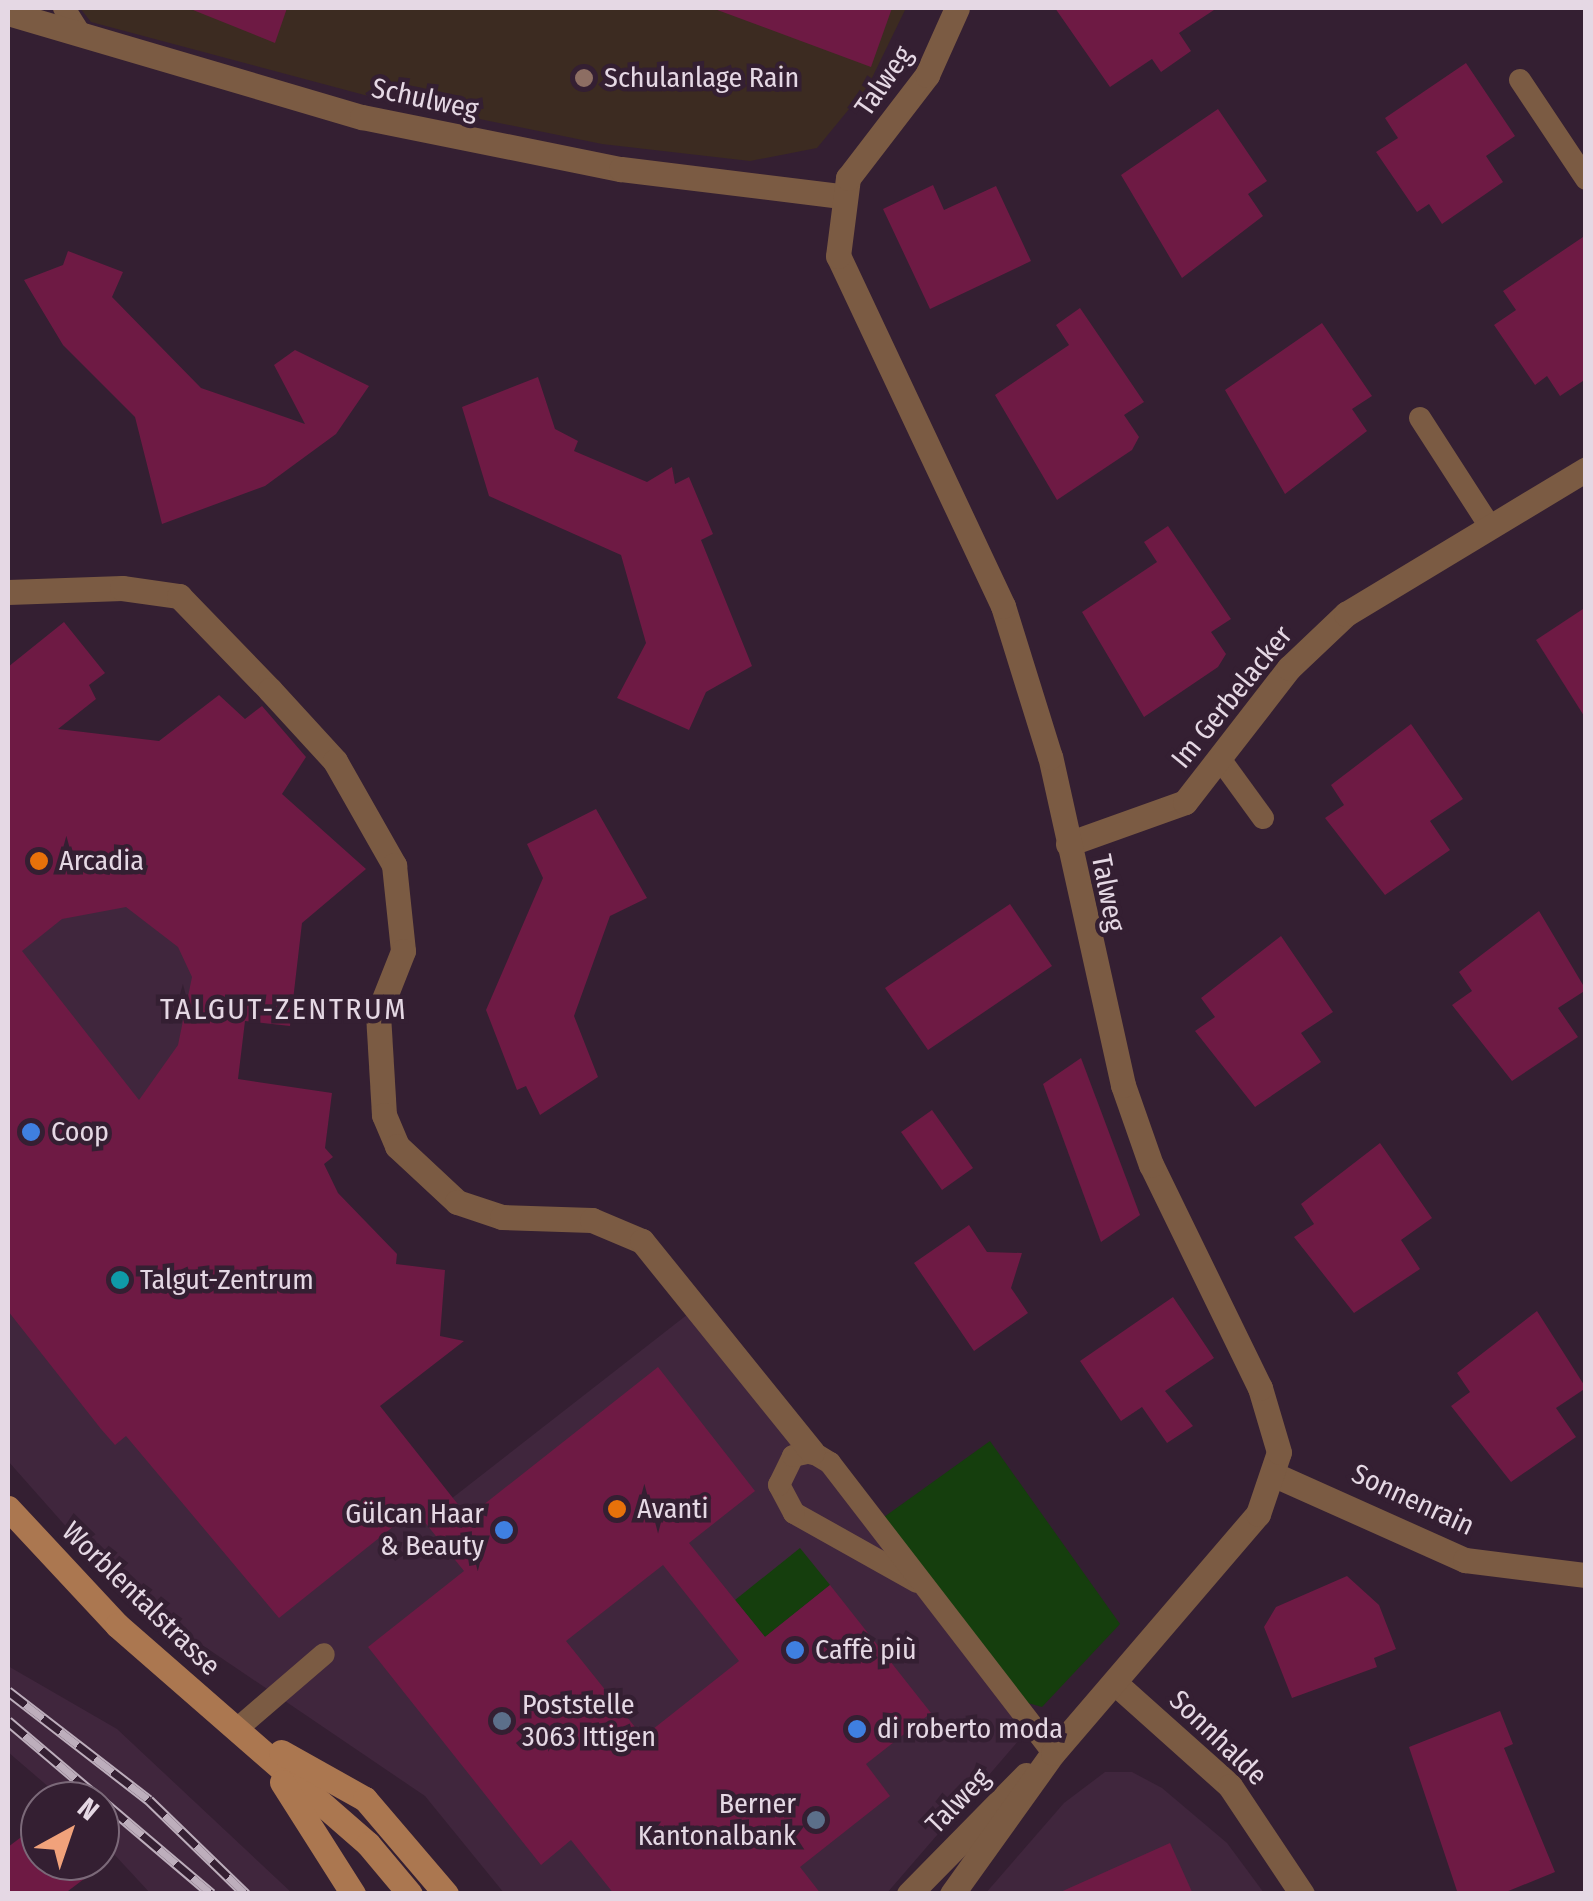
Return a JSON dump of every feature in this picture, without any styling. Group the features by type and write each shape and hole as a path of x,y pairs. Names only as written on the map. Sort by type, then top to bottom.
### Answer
{"main road":[{"name":"Worblentalstrasse","path":"8,1508 117,1625 238,1728 410,1894"},
{"name":"Worblentalstrasse","path":"238,1728 353,1894"},
{"name":"Worblentalstrasse","path":"238,1728 364,1799 446,1894"}],"street":[{"name":"Talweg","path":"909,1894 1053,1754 1116,1683 1258,1514 1277,1476 1260,1388 1151,1165 1123,1085 1068,844 1003,606 838,256 840,196 926,75 957,8"},
{"name":"Schulweg","path":"8,13 362,117 621,169 840,196"},
{"name":"Im Gerbelacker","path":"1068,844 1160,817 1222,764 1324,632 1489,525 1585,470"},
{"path":"8,592 122,588 179,596 270,690 335,761 394,865 404,951 378,1014 384,1115 397,1146 457,1202 502,1217 592,1220 642,1241 812,1452"},
{"name":"Sonnenrain","path":"1277,1476 1465,1560 1586,1575"},
{"name":"Sonnhalde","path":"1116,1683 1230,1786 1302,1894"},
{"name":"Talweg","path":"952,1894 1053,1754"}],"lane":[{"path":"64,8 81,35"},
{"path":"1520,80 1586,180"},
{"path":"1420,418 1489,525"},
{"path":"1222,764 1263,818"},
{"path":"917,1582 786,1505 780,1474 792,1456 812,1452 917,1582 1053,1754"},
{"path":"238,1728 324,1654"}],"shaded area":[{"name":"Schulanlage Rain","path":"80,8 906,8 868,86 817,148 750,161 602,144 372,97 91,22"},
{"path":"8,859 39,900 93,884 212,960 159,1132 451,1499 706,1300 1039,1717 887,1893 504,1893 425,1796 124,1592 8,1461"},
{"path":"8,1666 117,1729 292,1893 150,1893 120,1861 120,1781 42,1781 8,1752"},
{"path":"1105,1772 1132,1772 1162,1788 1227,1843 1264,1893 985,1894 1064,1803"}],"green space":[{"path":"990,1441 1120,1624 1042,1707 1028,1703 884,1517"},
{"path":"800,1548 830,1585 765,1637 735,1600"}],"building":[{"path":"188,8 287,8 275,43"},
{"path":"712,8 892,8 871,67"},
{"path":"1055,8 1217,8 1179,33 1191,51 1161,72 1152,59 1110,87"},
{"path":"1466,63 1515,136 1486,156 1503,182 1442,224 1429,204 1417,212 1376,152 1398,138 1385,118"},
{"path":"1218,109 1267,181 1248,194 1263,216 1182,278 1121,175"},
{"path":"933,185 944,210 996,186 1031,261 930,309 883,209"},
{"path":"1586,235 1586,379 1560,396 1547,376 1535,385 1494,325 1516,310 1503,291"},
{"path":"68,251 123,272 112,297 201,388 305,424 274,365 295,350 369,386 336,434 265,486 162,524 135,417 63,345 24,280 63,265"},
{"path":"1080,308 1144,402 1124,415 1139,437 1132,450 1057,500 995,395 1069,345 1056,325"},
{"path":"1322,323 1372,396 1352,409 1367,431 1285,494 1225,390"},
{"path":"538,377 555,429 578,441 574,451 647,482 672,467 675,484 689,477 713,534 701,540 752,666 706,692 689,730 617,698 646,643 621,555 489,496 462,407"},
{"path":"1168,526 1231,619 1211,632 1226,654 1218,667 1144,717 1082,612 1157,562 1144,542"},
{"path":"1586,607 1586,719 1536,640"},
{"path":"64,622 105,673 89,685 96,699 58,729 159,741 219,695 245,719 262,706 306,757 282,794 366,869 302,923 290,1026 245,1021 238,1079 332,1093 325,1148 333,1157 324,1164 338,1193 397,1254 396,1264 445,1270 440,1336 464,1341 380,1406 468,1517 658,1367 755,1491 689,1543 765,1637 830,1585 931,1713 866,1764 890,1796 800,1867 821,1894 614,1894 571,1840 541,1865 368,1647 464,1571 419,1515 414,1510 279,1618 126,1436 115,1445 8,1311 8,667","holes":["126,907 178,947 192,977 178,1045 139,1100 22,951 62,919","663,1565 739,1661 643,1737 566,1641"]},
{"path":"1411,724 1463,799 1430,821 1450,850 1385,895 1325,818 1344,805 1331,785"},
{"path":"596,809 647,898 610,916 574,1016 598,1077 540,1115 526,1086 517,1090 486,1010 543,878 527,844"},
{"path":"1010,904 1052,966 928,1050 885,988"},
{"path":"1539,911 1586,990 1558,1008 1578,1037 1512,1081 1452,1005 1472,991 1459,972"},
{"path":"1281,936 1333,1012 1301,1033 1321,1062 1255,1107 1195,1031 1215,1017 1201,998"},
{"path":"1081,1058 1140,1215 1101,1242 1043,1084"},
{"path":"932,1110 973,1168 942,1190 901,1132"},
{"path":"1380,1143 1432,1218 1401,1240 1420,1269 1354,1313 1294,1237 1314,1224 1301,1204"},
{"path":"969,1225 987,1252 1022,1253 1011,1288 1028,1313 974,1351 914,1263"},
{"path":"1173,1297 1214,1358 1165,1391 1193,1426 1167,1443 1142,1407 1121,1421 1080,1361"},
{"path":"1537,1311 1586,1388 1556,1408 1576,1437 1511,1482 1451,1406 1470,1392 1457,1373"},
{"path":"1347,1576 1379,1605 1396,1649 1374,1658 1377,1667 1292,1698 1264,1627 1276,1607"},
{"path":"1500,1711 1513,1744 1504,1748 1555,1872 1501,1894 1458,1894 1409,1747"},
{"path":"20,1838 20,1881 81,1881 64,1894 8,1894 8,1847"},
{"path":"1170,1843 1193,1894 1056,1894"}],"railway":[{"path":"8,1691 149,1800 246,1894"},
{"path":"8,1721 212,1894"}],"place":[{"name":"Schulanlage Rain","path":"584,78"},
{"name":"Arcadia","path":"39,861"},
{"name":"Coop","path":"31,1132"},
{"name":"Talgut-Zentrum","path":"120,1280"},
{"name":"Avanti","path":"617,1509"},
{"name":"Gülcan Haar & Beauty","path":"504,1530"},
{"name":"Caffè più","path":"795,1650"},
{"name":"Poststelle 3063 Ittigen","path":"502,1721"},
{"name":"di roberto moda","path":"857,1729"},
{"name":"Berner Kantonalbank","path":"816,1820"}],"district":[{"name":"TALGUT-ZENTRUM","path":"284,1009"}]}
